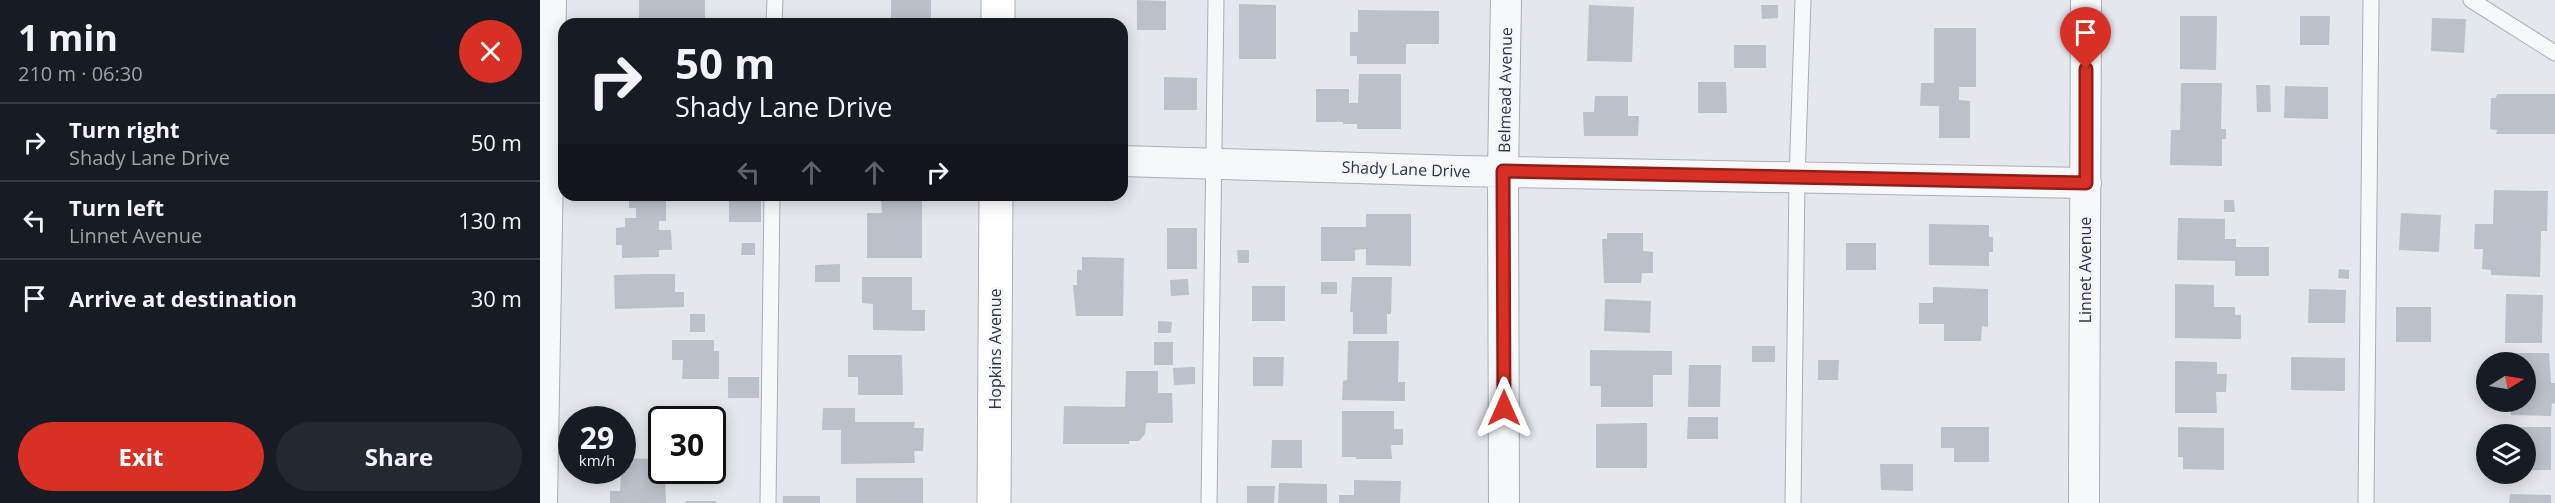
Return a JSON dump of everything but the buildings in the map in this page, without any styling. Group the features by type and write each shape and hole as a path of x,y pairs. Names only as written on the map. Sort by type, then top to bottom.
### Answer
{"street":[{"path":"542,503 551,0"},
{"path":"998,0 998,18"},
{"name":"Belmead Avenue","path":"1504,503 1503,171 1506,0"},
{"name":"Linnet Avenue","path":"2084,503 2086,0"},
{"name":"Shady Lane Drive","path":"1128,161 1797,179 2086,183"},
{"name":"Hopkins Avenue","path":"994,503 996,201"}],"lane":[{"path":"774,18 775,0"},
{"path":"1209,503 1216,0"},
{"path":"1793,503 1797,179 1803,0"},
{"path":"2367,503 2372,0"},
{"path":"2471,0 2555,53"},
{"path":"768,503 772,201"}],"route":[{"path":"1504,408 1503,171 1797,179 2086,183 2086,69"}]}
